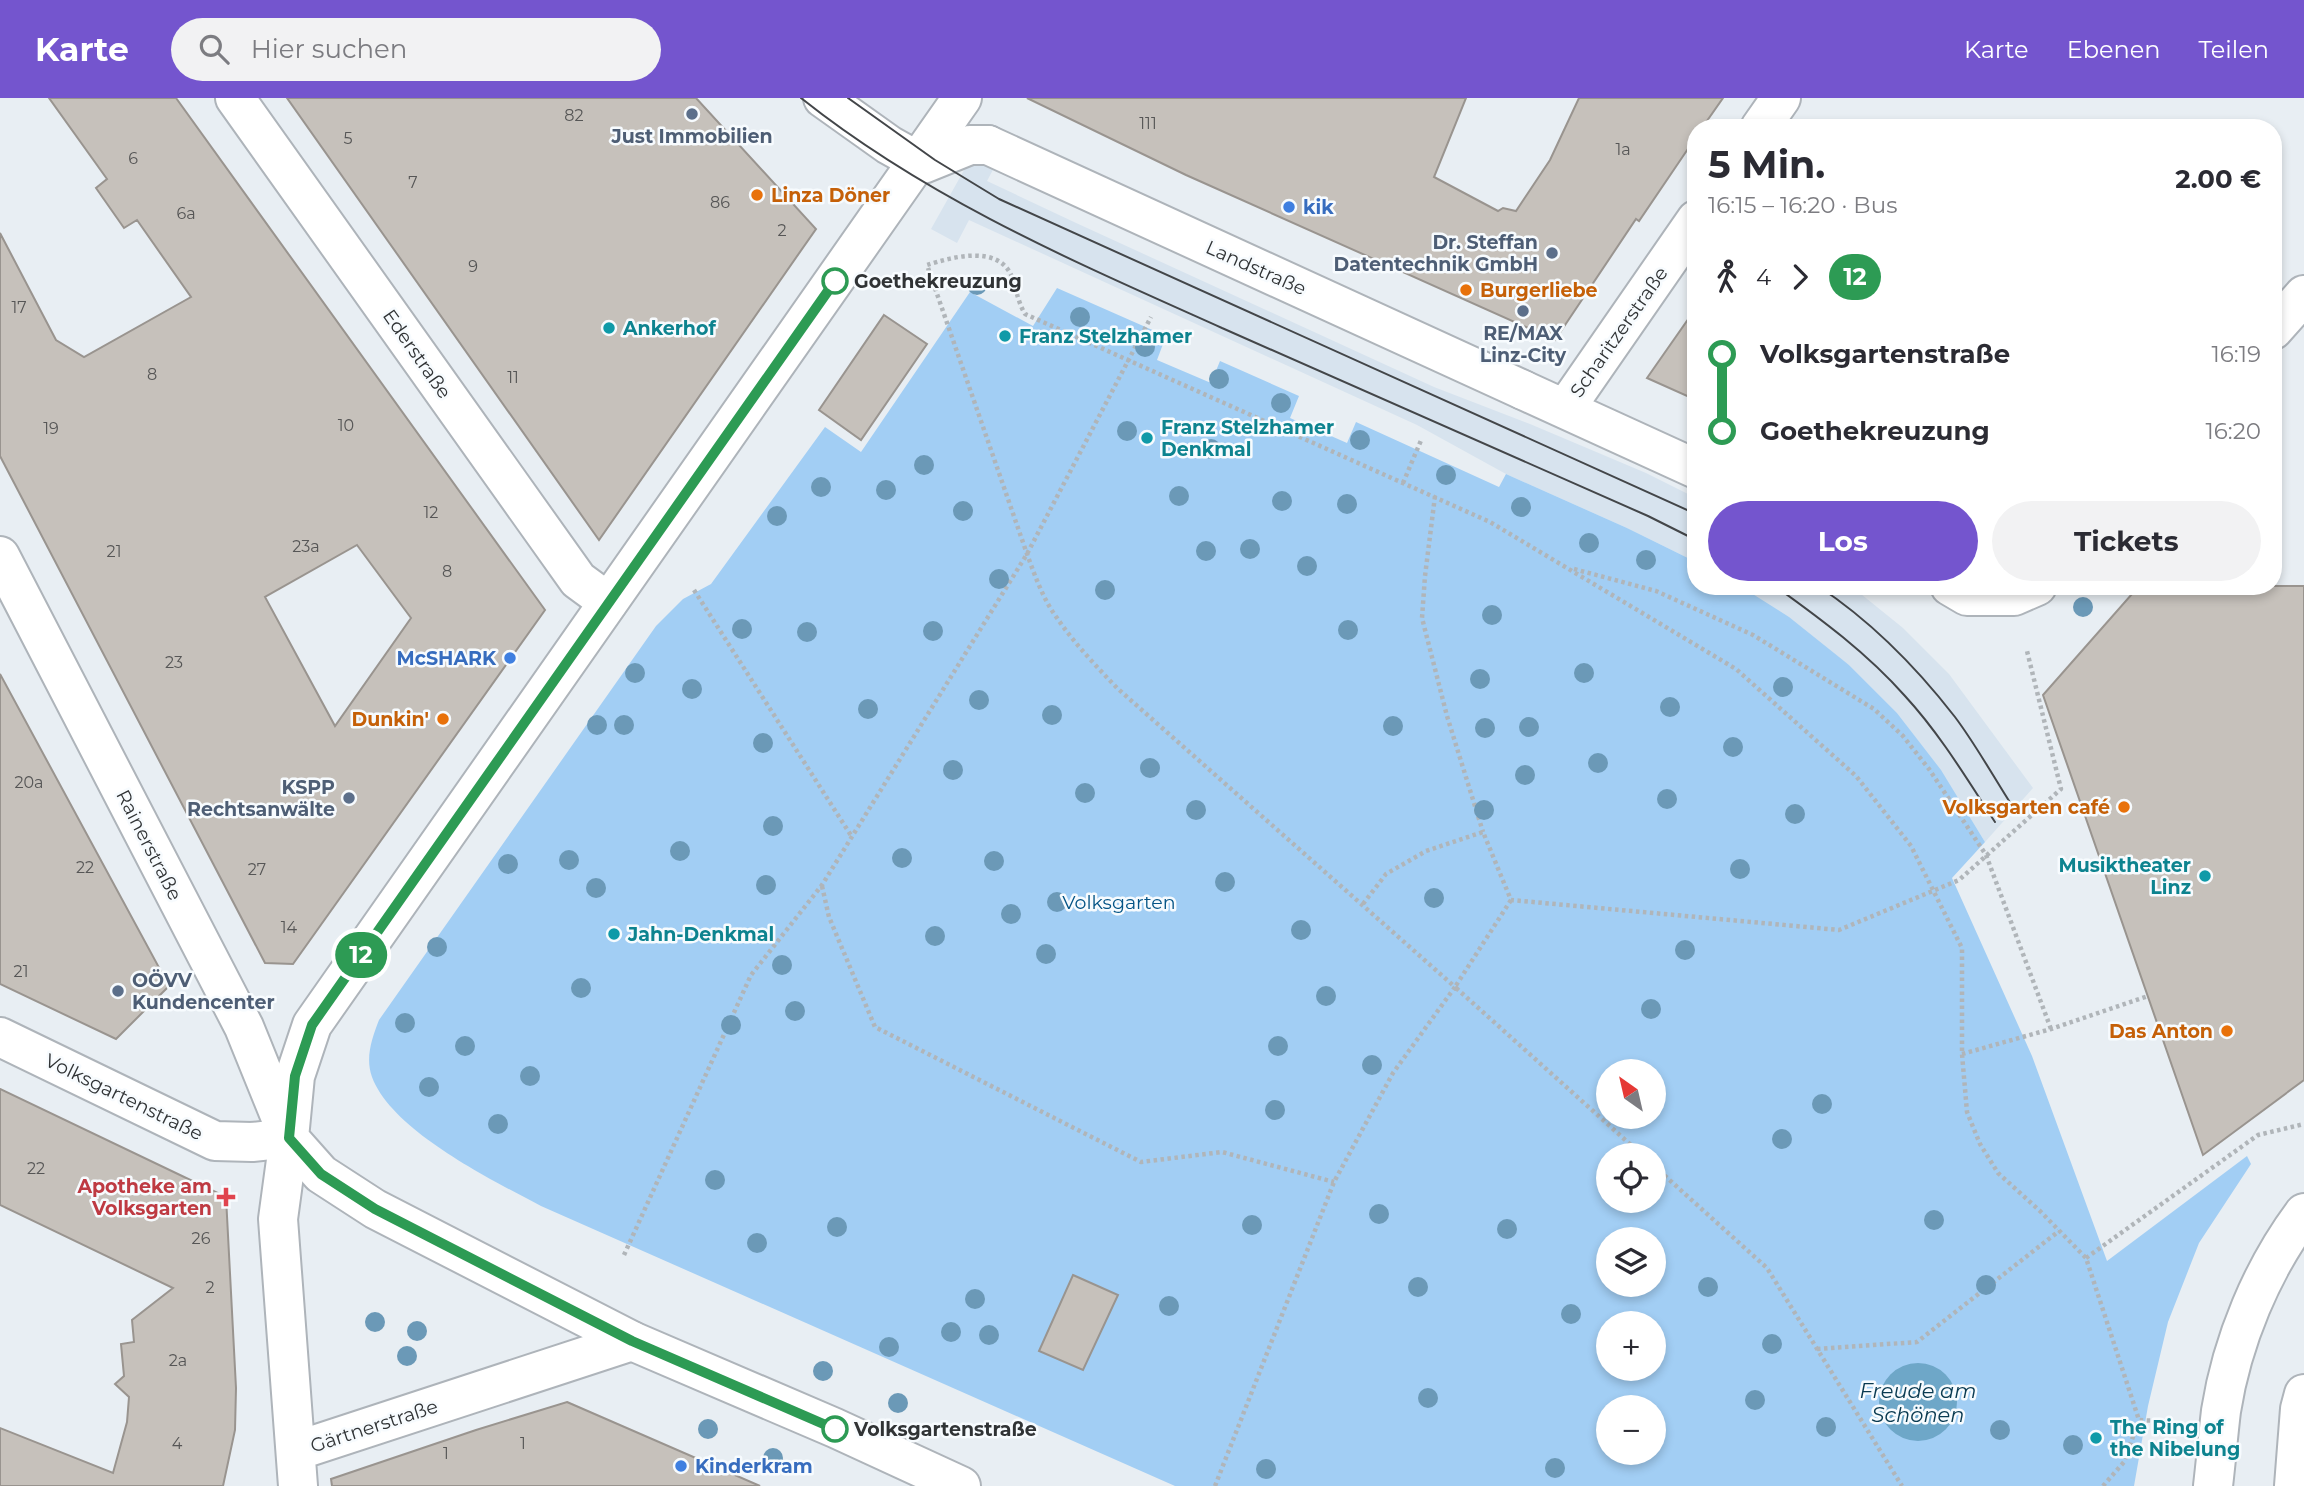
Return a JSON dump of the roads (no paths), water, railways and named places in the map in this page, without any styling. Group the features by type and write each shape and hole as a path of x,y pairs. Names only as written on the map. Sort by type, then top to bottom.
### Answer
{"street":[{"name":"Ederstraße","path":"235,98 578,580 608,602"},
{"path":"823,98 918,162"},
{"name":"Gärtnerstraße","path":"632,1341 297,1469 278,1219 295,1076 312,1025 962,98"},
{"path":"1766,119 1781,98"},
{"name":"Landstraße","path":"918,162 923,164 970,145 988,145 1687,465"},
{"name":"Scharitzerstraße","path":"1565,409 1687,233"},
{"path":"2282,320 2304,295"},
{"name":"Rainerstraße","path":"0,556 244,1027 289,1138"},
{"name":"Volksgartenstraße","path":"0,1037 215,1141 252,1142 289,1138"},
{"path":"289,1138 321,1174 359,1200 632,1341 961,1486"},
{"path":"2213,1486 2222,1409 2242,1329 2282,1243 2304,1213"},
{"path":"2294,1486 2300,1409 2304,1394"}],"water":[{"name":"Freude am Schönen","path":"1918,1363 1933,1366 1946,1374 1954,1387 1957,1402 1954,1417 1946,1430 1933,1438 1918,1441 1903,1438 1890,1430 1882,1417 1879,1402 1882,1387 1890,1374 1903,1366"}],"tram line":[{"path":"801,98 900,168 1058,253 1687,536"},
{"path":"848,98 935,160 999,199 1687,510"},
{"path":"1787,595 1843,637 1890,680 1941,741 1995,822"},
{"path":"1831,595 1875,630 1925,681 1963,728 2011,804"}],"place":[{"name":"Just Immobilien","path":"692,114"},
{"name":"Linza Döner","path":"757,195"},
{"name":"kik","path":"1289,207"},
{"name":"Dr. Steffan Datentechnik GmbH","path":"1552,253"},
{"name":"Goethekreuzung","path":"835,281"},
{"name":"Burgerliebe","path":"1466,290"},
{"name":"RE/MAX Linz-City","path":"1523,311"},
{"name":"Ankerhof","path":"609,328"},
{"name":"Franz Stelzhamer","path":"1005,336"},
{"name":"Franz Stelzhamer Denkmal","path":"1147,438"},
{"name":"McSHARK","path":"510,658"},
{"name":"Dunkin'","path":"443,719"},
{"name":"KSPP Rechtsanwälte","path":"349,798"},
{"name":"Volksgarten café","path":"2124,807"},
{"name":"Musiktheater Linz","path":"2205,876"},
{"name":"Jahn-Denkmal","path":"614,934"},
{"name":"OÖVV Kundencenter","path":"118,991"},
{"name":"Das Anton","path":"2227,1031"},
{"name":"Apotheke am Volksgarten","path":"226,1197"},
{"name":"Volksgartenstraße","path":"835,1429"},
{"name":"The Ring of the Nibelung","path":"2096,1438"},
{"name":"Kinderkram","path":"681,1466"}],"park label":[{"name":"Volksgarten","path":"1119,902"}]}
